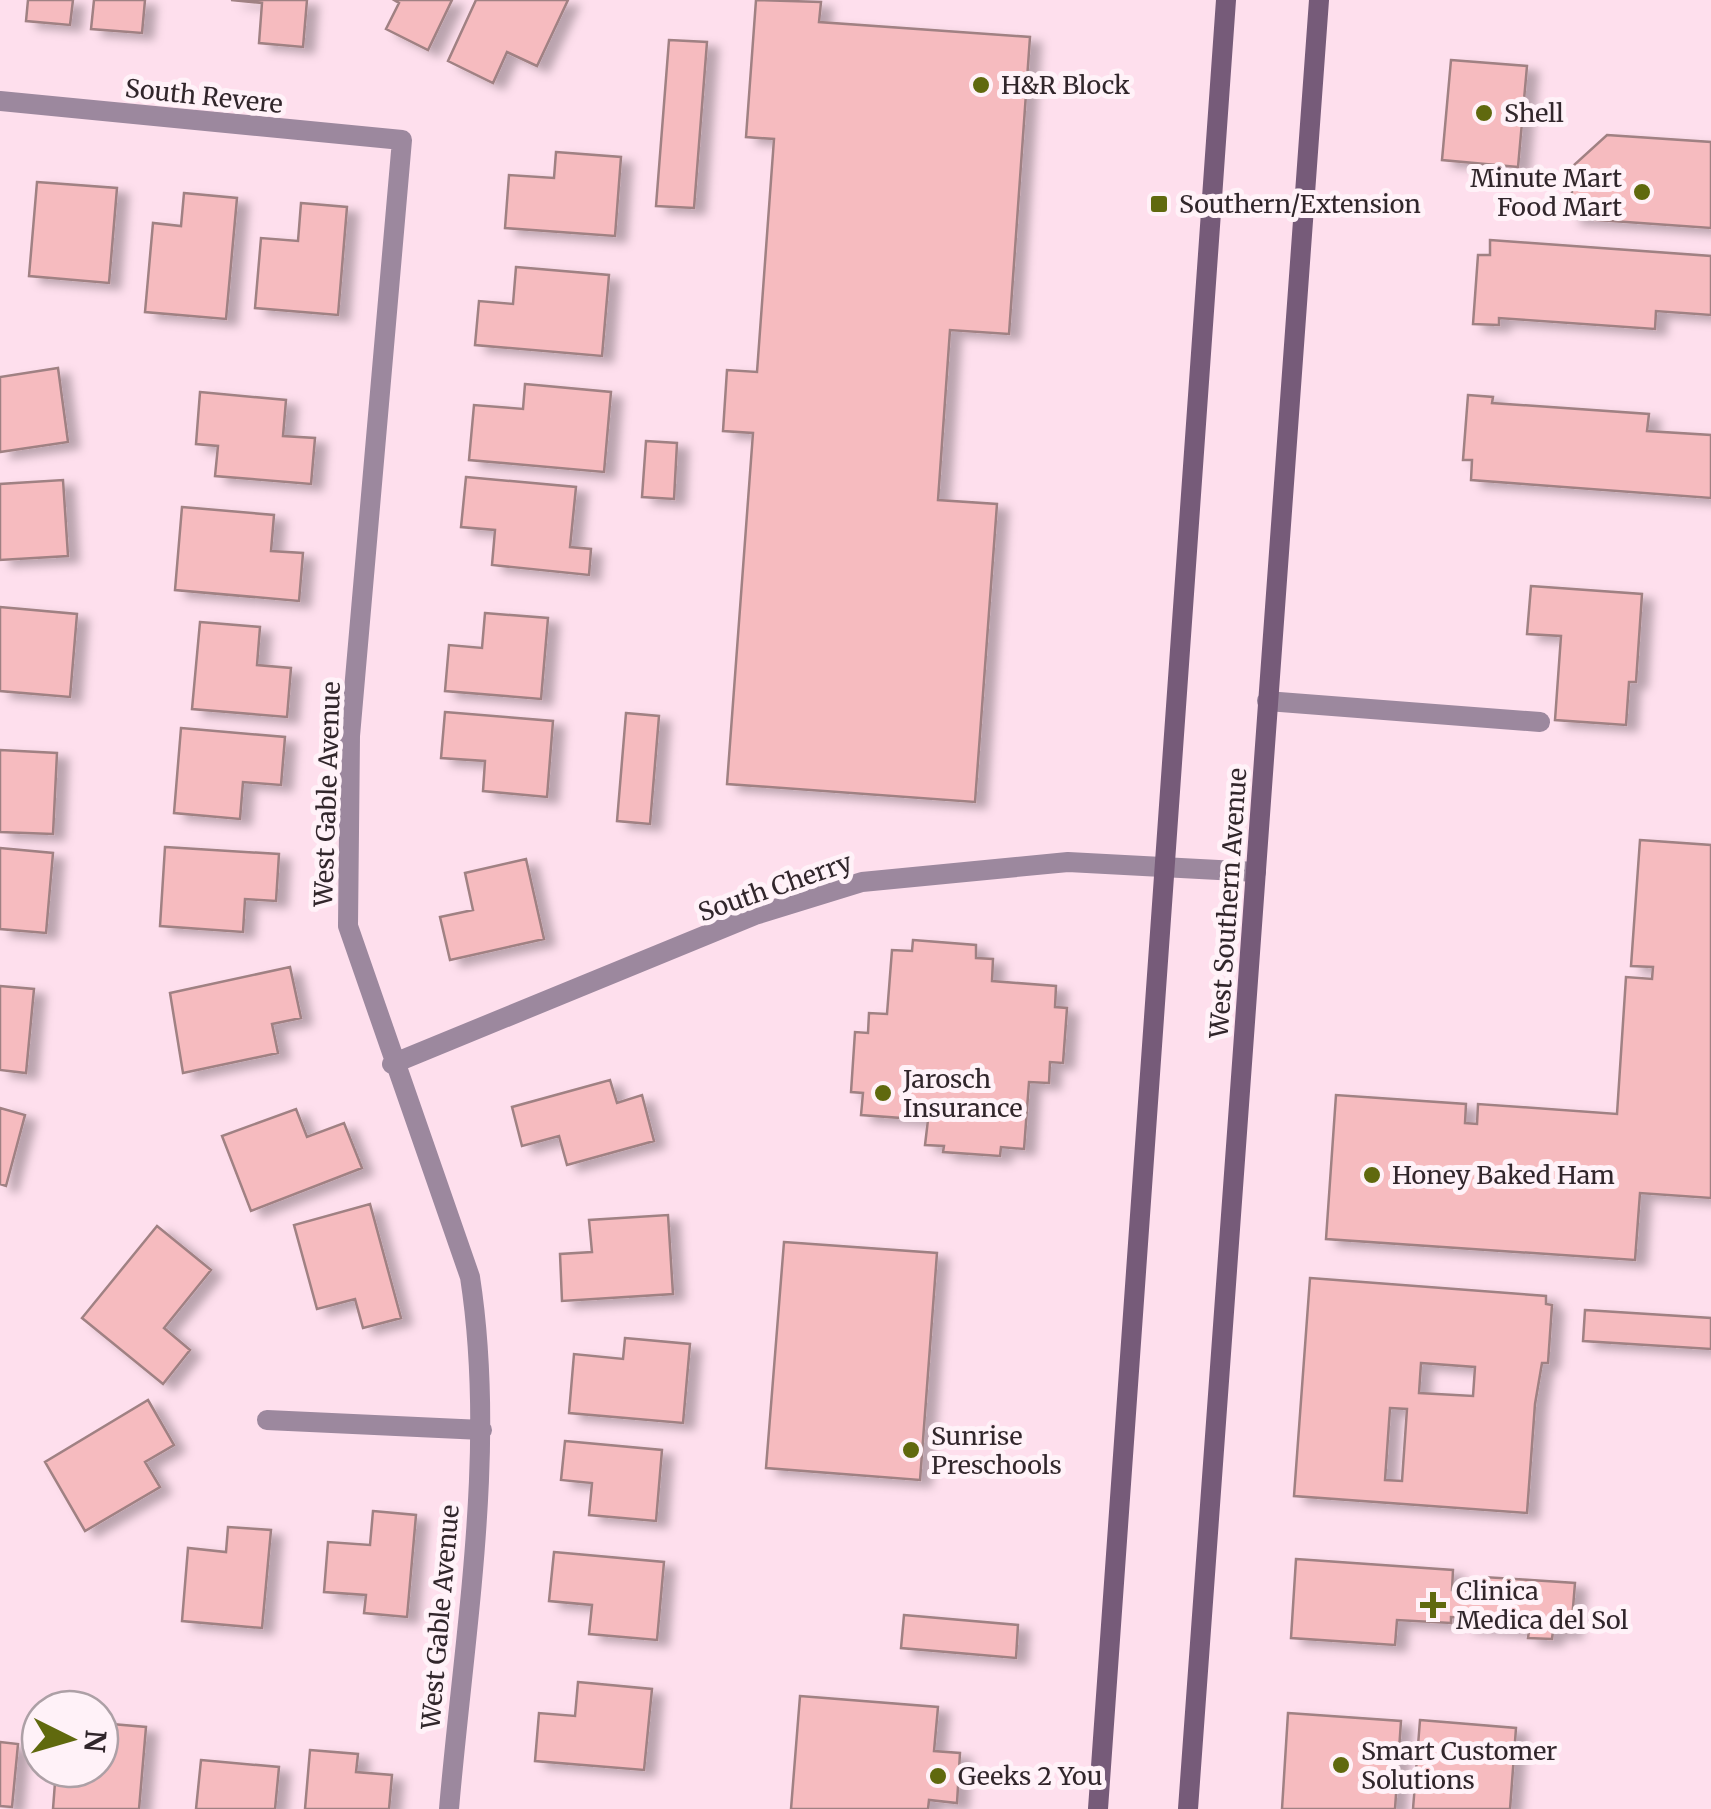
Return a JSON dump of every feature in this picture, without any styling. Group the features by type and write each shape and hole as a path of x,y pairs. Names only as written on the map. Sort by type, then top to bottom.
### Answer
{"main road":[{"path":"1098,1809 1226,0"},
{"name":"West Southern Avenue","path":"1188,1809 1320,0"}],"street":[{"name":"South Revere","path":"0,101 402,140"},
{"name":"West Gable Avenue","path":"402,140 350,736 348,926 392,1064 470,1277 483,1379 482,1430 449,1809"},
{"path":"1268,701 1540,722"},
{"name":"South Cherry","path":"392,1064 755,916 862,882 1068,862 1256,872"},
{"path":"267,1420 482,1430"}],"building":[{"path":"28,0 73,0 70,25 26,21"},
{"path":"94,0 145,0 142,33 91,29"},
{"path":"231,0 307,0 303,47 259,43 262,3"},
{"path":"394,0 452,0 428,50 386,29 399,3"},
{"path":"476,0 568,0 537,66 507,52 493,83 448,61"},
{"path":"756,0 821,2 819,22 1030,37 1009,334 950,330 938,500 997,504 975,802 727,784 753,433 723,431 727,370 757,372 774,139 746,137"},
{"path":"669,40 707,42 694,208 656,206"},
{"name":"Shell","path":"1451,60 1527,66 1518,167 1442,160"},
{"name":"Minute Mart Food Mart","path":"1607,135 1711,142 1711,228 1570,218 1574,165"},
{"path":"556,152 621,157 615,236 505,228 509,175 554,178"},
{"path":"37,182 117,188 109,283 29,276"},
{"path":"184,193 237,198 226,319 145,312 153,223 181,226"},
{"path":"301,203 347,207 338,315 255,308 261,238 298,241"},
{"path":"1490,240 1711,256 1711,315 1656,311 1655,329 1499,318 1499,325 1473,324 1478,255 1490,255"},
{"path":"516,267 609,275 602,356 475,345 479,301 513,304"},
{"path":"58,368 68,442 0,452 0,377"},
{"path":"525,384 611,392 604,472 469,460 474,405 523,409"},
{"path":"200,392 286,400 283,436 315,438 311,484 215,476 218,446 196,444"},
{"path":"1468,395 1493,397 1492,403 1649,414 1647,431 1711,435 1711,498 1471,480 1472,460 1463,460"},
{"path":"646,441 677,443 674,499 642,497"},
{"path":"466,477 576,487 570,547 591,549 589,575 492,565 495,530 461,527"},
{"path":"63,480 68,556 0,560 0,484"},
{"path":"182,507 274,515 271,551 303,553 299,601 175,590"},
{"path":"1531,586 1642,594 1636,682 1629,682 1626,725 1555,720 1561,636 1527,634"},
{"path":"0,607 77,614 70,697 0,691"},
{"path":"485,613 548,618 541,699 445,691 449,645 482,648"},
{"path":"200,622 260,627 257,665 291,668 287,717 192,709"},
{"path":"445,712 553,721 547,797 483,791 485,761 441,758"},
{"path":"626,713 659,716 650,824 617,821"},
{"path":"181,728 285,737 281,785 243,782 240,819 174,813"},
{"path":"0,750 57,753 53,834 0,832"},
{"path":"1640,840 1711,845 1711,1198 1640,1193 1635,1260 1326,1239 1336,1095 1466,1104 1465,1123 1477,1124 1478,1104 1617,1114 1626,977 1652,979 1653,967 1631,966"},
{"path":"165,847 279,854 276,901 245,899 243,932 160,926"},
{"path":"0,848 53,853 46,933 0,929"},
{"path":"526,859 544,939 450,960 440,917 473,910 465,873"},
{"path":"913,940 976,945 976,958 993,959 992,981 1056,986 1055,1007 1067,1008 1063,1063 1050,1062 1049,1083 1029,1082 1024,1149 1001,1147 1000,1156 943,1152 944,1146 925,1145 928,1120 861,1115 863,1093 851,1092 855,1032 868,1033 869,1013 887,1014 892,950 912,951"},
{"path":"290,967 301,1018 272,1024 278,1053 183,1073 170,993"},
{"path":"0,986 34,989 26,1073 0,1070"},
{"path":"610,1080 617,1103 642,1095 654,1141 567,1165 559,1136 522,1146 512,1107"},
{"path":"0,1108 25,1115 6,1186 0,1184"},
{"path":"296,1109 307,1137 344,1123 362,1168 251,1211 222,1136"},
{"path":"370,1204 401,1318 363,1328 355,1299 317,1309 294,1225"},
{"path":"668,1215 673,1294 562,1301 560,1254 592,1252 589,1220"},
{"path":"157,1226 211,1270 164,1328 190,1350 163,1384 82,1318"},
{"path":"784,1242 937,1253 920,1480 766,1468"},
{"path":"1310,1278 1546,1296 1546,1304 1552,1305 1548,1363 1542,1363 1535,1404 1527,1513 1294,1496","holes":["1421,1363 1475,1367 1473,1396 1419,1393","1390,1408 1407,1409 1402,1481 1385,1480"]},
{"path":"1585,1310 1711,1318 1711,1349 1583,1341"},
{"path":"625,1338 690,1344 683,1423 569,1413 574,1354 623,1359"},
{"path":"148,1400 174,1445 145,1462 160,1487 85,1531 45,1462"},
{"path":"565,1441 662,1450 656,1521 589,1515 592,1483 561,1480"},
{"path":"373,1511 416,1515 407,1617 364,1613 366,1595 324,1592 328,1542 370,1545"},
{"path":"228,1527 271,1530 262,1628 182,1621 188,1548 226,1552"},
{"path":"554,1552 664,1562 657,1640 589,1634 592,1605 549,1601"},
{"name":"Clinica Medica del Sol","path":"1296,1559 1453,1570 1452,1590 1483,1592 1484,1577 1575,1583 1571,1632 1553,1631 1552,1639 1528,1638 1529,1631 1463,1626 1463,1618 1451,1617 1451,1623 1397,1620 1395,1645 1291,1638"},
{"path":"904,1615 1018,1625 1016,1658 901,1648"},
{"path":"578,1682 652,1689 644,1770 535,1761 539,1713 575,1716"},
{"path":"800,1696 938,1707 934,1751 960,1753 957,1803 929,1800 928,1809 791,1809"},
{"name":"Smart Customer Solutions","path":"1288,1713 1401,1721 1395,1809 1282,1809"},
{"path":"1420,1720 1516,1728 1510,1809 1413,1809"},
{"path":"120,1725 146,1727 139,1809 53,1809 54,1789 120,1789"},
{"path":"0,1742 18,1744 12,1807 0,1806"},
{"path":"310,1750 358,1754 356,1772 392,1775 389,1809 305,1809"},
{"path":"201,1760 279,1767 275,1809 196,1809"}],"place":[{"name":"H&R Block","path":"981,85"},
{"name":"Shell","path":"1484,113"},
{"name":"Minute Mart Food Mart","path":"1642,192"},
{"name":"Southern/Extension","path":"1159,204"},
{"name":"Jarosch Insurance","path":"883,1093"},
{"name":"Honey Baked Ham","path":"1372,1175"},
{"name":"Sunrise Preschools","path":"911,1450"},
{"name":"Clinica Medica del Sol","path":"1433,1605"},
{"name":"Smart Customer Solutions","path":"1341,1765"},
{"name":"Geeks 2 You","path":"938,1776"}]}
